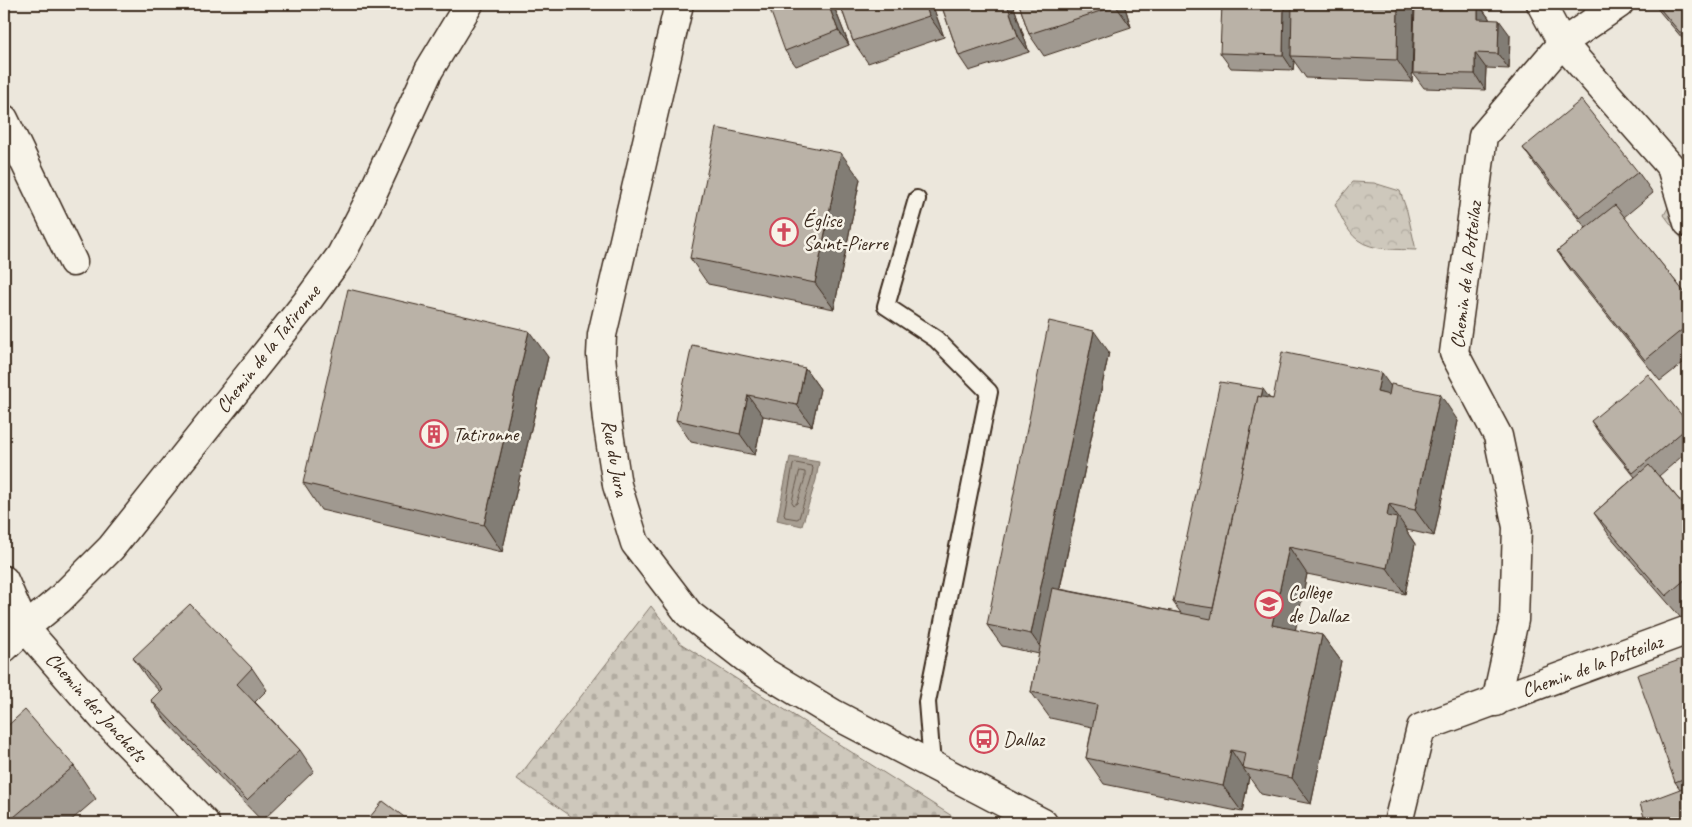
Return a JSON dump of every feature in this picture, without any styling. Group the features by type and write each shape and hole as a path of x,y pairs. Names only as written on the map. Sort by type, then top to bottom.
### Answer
{"street":[{"name":"Chemin de la Tatironne","path":"4,648 59,600 111,548 306,303 341,254 429,70 469,4"},
{"name":"Rue du Jura","path":"679,4 602,335 601,355 607,420 615,475 635,543 689,614 761,670 834,714 1043,823"},
{"path":"1541,4 1562,43 1671,167 1688,223"},
{"name":"Chemin de la Potteilaz","path":"1496,702 1514,620 1517,528 1498,436 1454,353 1483,136 1562,43 1618,4"},
{"path":"4,119 72,262"},
{"name":"Chemin des Jonchets","path":"4,580 25,628 104,719 205,823"},
{"name":"Chemin de la Potteilaz","path":"1398,823 1422,728 1688,630"}],"lane":[{"path":"917,199 886,306 936,338 989,392 928,702 932,765"}],"green space":[{"path":"1684,179 1688,183 1688,247 1664,215"},
{"path":"1353,182 1374,183 1400,191 1407,211 1416,250 1378,248 1364,244 1354,237 1335,204"},
{"path":"651,606 680,643 955,818 952,823 581,823 517,779"}],"water":[{"path":"790,457 819,462 816,480 802,526 777,520"}],"building":[{"path":"768,4 828,4 838,30 785,51"},
{"path":"840,4 925,4 929,16 853,41"},
{"path":"941,4 1007,4 1018,36 959,56"},
{"path":"1019,4 1116,4 1116,6 1029,34"},
{"path":"1222,4 1284,4 1283,55 1220,53"},
{"path":"1292,4 1398,4 1397,60 1291,56"},
{"path":"1415,4 1478,4 1478,19 1499,20 1498,54 1475,53 1475,74 1413,73"},
{"path":"1656,4 1688,4 1688,42"},
{"path":"1581,100 1638,172 1580,218 1523,148"},
{"name":"Église Saint-Pierre","path":"716,128 841,153 815,283 690,258"},
{"path":"1615,205 1688,297 1688,325 1645,360 1557,251"},
{"name":"Tatironne","path":"348,289 529,331 484,525 303,483"},
{"path":"1049,321 1094,331 1031,634 987,625"},
{"path":"692,345 805,368 797,405 748,395 740,434 676,420"},
{"name":"Collège de Dallaz","path":"1282,352 1381,373 1377,392 1389,395 1391,384 1440,394 1415,510 1389,504 1387,516 1397,518 1387,568 1289,547 1272,625 1322,635 1292,778 1243,768 1246,753 1231,750 1223,786 1086,758 1097,705 1031,692 1052,588 1211,619 1258,396 1273,399"},
{"path":"1648,374 1688,423 1688,427 1633,473 1591,421"},
{"path":"1220,382 1263,389 1261,397 1258,396 1213,608 1173,602"},
{"path":"1649,465 1688,510 1688,577 1666,596 1594,513"},
{"path":"190,604 252,668 237,684 300,750 247,800 151,700 162,689 133,658"},
{"path":"1688,657 1688,777 1675,782 1637,675"},
{"path":"25,710 74,766 7,823 4,823 4,729"},
{"path":"1688,786 1688,823 1646,823 1640,804"},
{"path":"383,801 412,823 365,823"}],"place":[{"name":"Église Saint-Pierre","path":"784,232"},
{"name":"Tatironne","path":"434,434"},
{"name":"Collège de Dallaz","path":"1269,604"},
{"name":"Dallaz","path":"984,739"}]}
